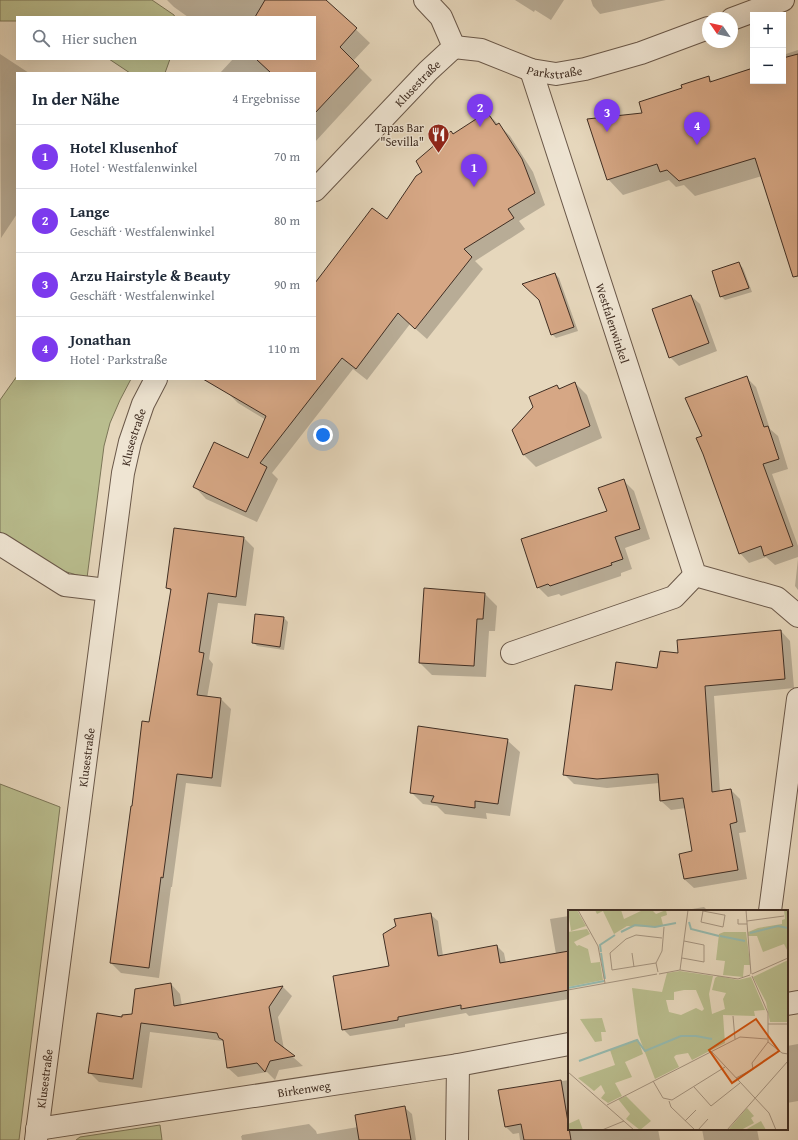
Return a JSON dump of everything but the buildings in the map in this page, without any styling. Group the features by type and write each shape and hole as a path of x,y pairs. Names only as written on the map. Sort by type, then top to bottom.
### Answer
{"street":[{"path":"425,0 441,17 454,47"},
{"path":"738,17 783,0"},
{"name":"Parkstraße","path":"454,47 481,50 531,70 556,74 585,69 642,53 702,30"},
{"name":"Klusestraße","path":"316,189 428,71 454,47"},
{"name":"Westfalenwinkel","path":"531,70 695,575"},
{"name":"Klusestraße","path":"37,1135 122,473 142,404 155,380"},
{"path":"0,544 65,585 108,590"},
{"path":"512,653 674,597 695,575 777,598 798,616"},
{"path":"770,910 798,699"},
{"path":"788,1004 798,1002"},
{"name":"Birkenweg","path":"37,1135 458,1066 568,1044"},
{"path":"457,1140 458,1066"}],"green space":[{"path":"0,0 152,0 174,16 16,16 16,21 0,21"},
{"path":"110,60 170,60 165,72 128,72"},
{"path":"16,377 16,380 130,380 110,423 104,446 87,578 60,570 0,532 0,400"},
{"path":"0,784 60,807 19,1140 0,1140"},
{"path":"160,1125 162,1140 76,1140 80,1137"}],"place":[{"name":"Lange","path":"480,127"},
{"name":"Arzu Hairstyle & Beauty","path":"607,132"},
{"name":"Jonathan","path":"697,145"},
{"name":"Tapas Bar \"Sevilla\"","path":"439,154"},
{"name":"Hotel Klusenhof","path":"474,187"}]}
